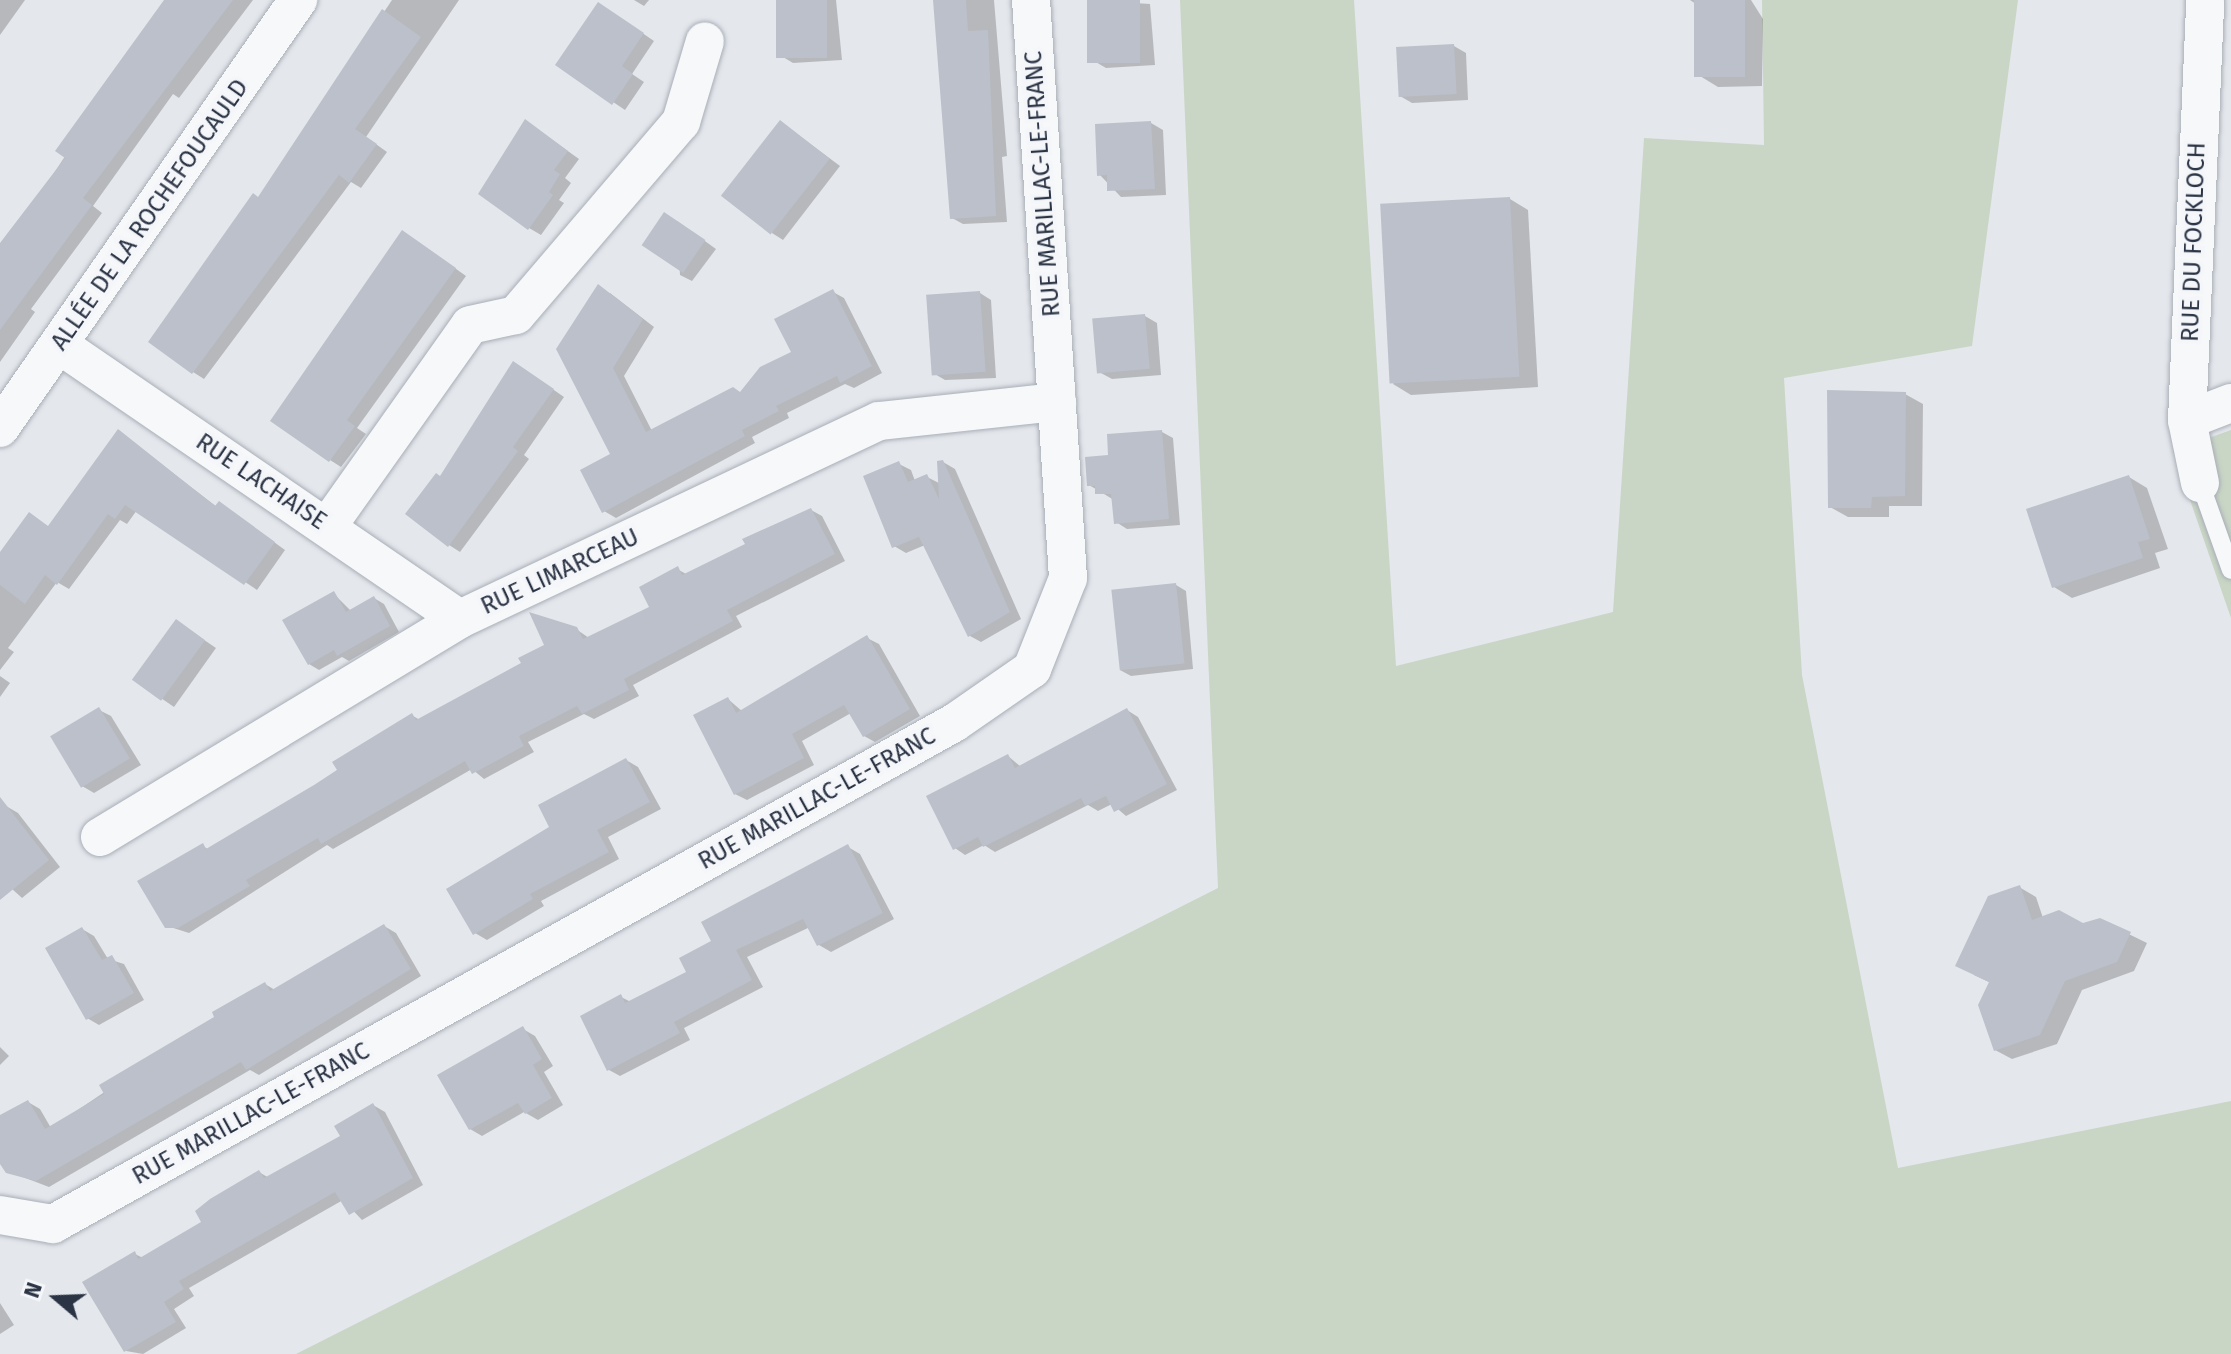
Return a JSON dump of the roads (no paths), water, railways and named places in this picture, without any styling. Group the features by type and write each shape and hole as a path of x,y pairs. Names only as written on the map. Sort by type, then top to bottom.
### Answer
{"street":[{"name":"ALLÉE DE LA ROCHEFOUCAULD","path":"0,428 61,346 298,0"},
{"name":"RUE MARILLAC-LE-FRANC","path":"0,1215 53,1224 954,723 1032,669 1068,578 1031,0"},
{"name":"RUE DU FOCKLOCH","path":"2200,483 2187,420 2205,0"},
{"path":"327,527 470,325 516,315 681,122 705,41"},
{"name":"RUE LACHAISE","path":"61,346 460,619"},
{"name":"RUE LIMARCEAU","path":"100,837 460,619 879,421 1057,402"},
{"path":"2187,420 2231,403"}],"lane":[{"path":"2200,483 2231,570"}]}
